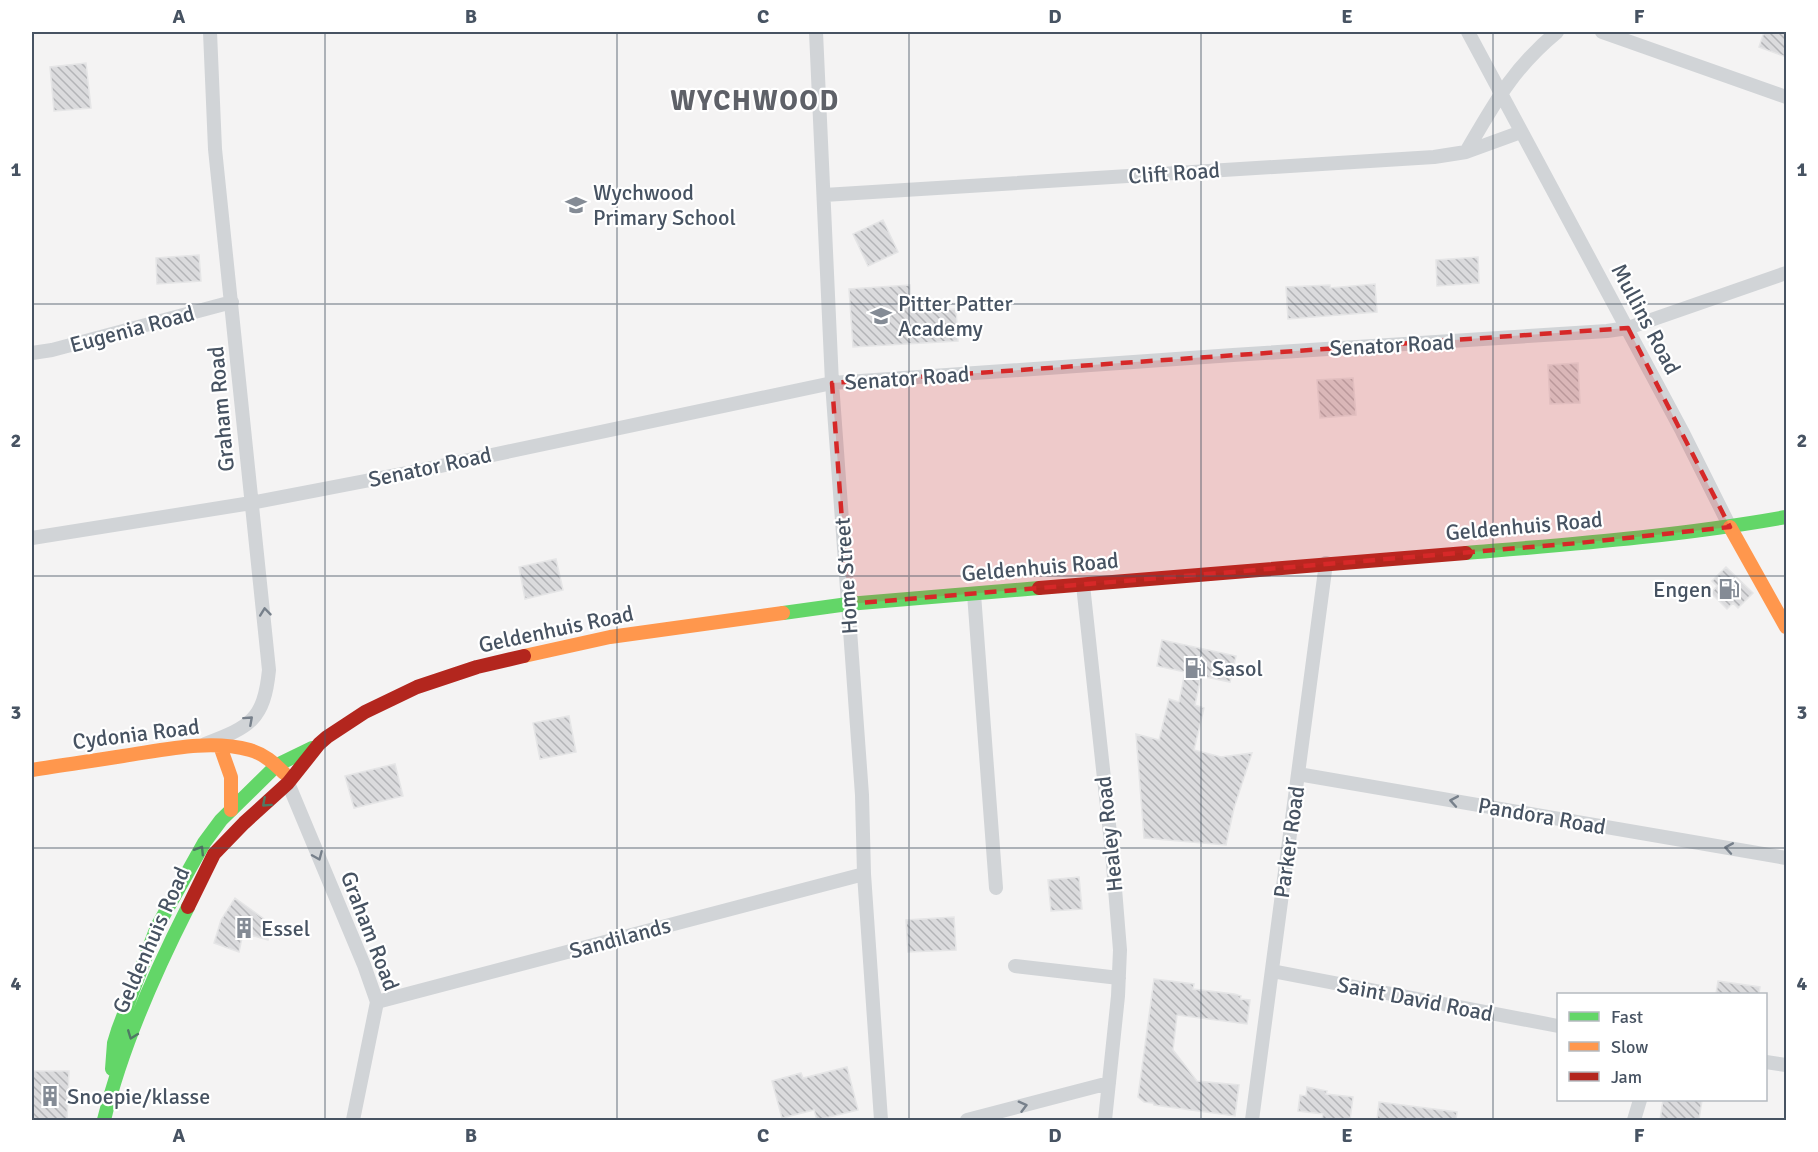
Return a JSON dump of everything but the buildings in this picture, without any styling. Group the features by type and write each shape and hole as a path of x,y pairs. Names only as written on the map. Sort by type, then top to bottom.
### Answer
{"main road":[{"name":"Geldenhuis Road","path":"112,1086 112,1060 118,1030 157,927 182,880 220,820 277,765 319,744 365,712 417,687 477,667 548,650 647,631 848,604 1587,543 1730,527 1786,517"},
{"name":"Mullins Road","path":"1730,527 1786,627"},
{"name":"Geldenhuis Road","path":"104,1120 112,1086 152,984 214,854 288,783 319,744"},
{"name":"Cydonia Road","path":"32,770 200,745 249,750 277,765"},
{"path":"220,746 231,777 231,810"},
{"name":"Graham Road","path":"277,765 283,771 288,783"},
{"path":"182,880 197,886"}],"street":[{"name":"Graham Road","path":"200,745 231,734 250,722 261,708 267,694 269,670 215,149 210,32"},
{"name":"Home Street","path":"816,32 832,383 862,795 864,874 881,1120"},
{"name":"Mullins Road","path":"1468,32 1628,328 1730,527"},
{"path":"1466,152 1500,93 1533,51 1557,32"},
{"path":"1602,32 1786,97"},
{"name":"Clift Road","path":"825,195 1434,157 1466,152 1521,132"},
{"name":"Senator Road","path":"32,538 251,503 417,471 832,383 1586,333 1628,328 1786,273"},
{"name":"Eugenia Road","path":"32,353 232,302"},
{"name":"Parker Road","path":"1252,1120 1326,563"},
{"name":"Healey Road","path":"1083,585 1112,852 1120,950 1106,1120"},
{"path":"974,594 996,888"},
{"name":"Pandora Road","path":"1298,774 1786,858"},
{"name":"Graham Road","path":"288,783 364,964 377,1002 353,1120"},
{"name":"Sandilands","path":"377,1002 864,874"},
{"path":"1015,966 1119,978"},
{"name":"Saint David Road","path":"1272,971 1557,1026"},
{"path":"1767,1062 1786,1065"},
{"path":"967,1120 1109,1083"},
{"path":"1634,1120 1640,1101"}],"highlighted area":[{"path":"1628,328 1730,527 1579,543 848,604 832,383"}],"traffic: fast":[{"path":"1466,553 1586,543 1786,517"},
{"path":"783,613 848,604 1039,588"},
{"path":"112,1069 114,1043 118,1030 157,927 204,843 221,820 277,765 312,748"},
{"path":"104,1120 111,1093 140,1011 188,907"}],"traffic: slow":[{"path":"1730,527 1786,627"},
{"path":"524,656 610,637 783,613"},
{"path":"32,770 170,749 219,745 255,752 268,759 284,773"},
{"path":"220,746 231,777 231,810"}],"traffic: jam":[{"path":"1039,588 1466,553"},
{"path":"188,907 214,854 288,783 327,737 365,712 417,687 477,667 524,656"}],"place":[{"name":"Wychwood Primary School","path":"576,205"},
{"name":"Pitter Patter Academy","path":"881,316"},
{"name":"Engen","path":"1729,589"},
{"name":"Sasol","path":"1195,668"},
{"name":"Essel","path":"244,928"},
{"name":"Snoepie/klasse","path":"50,1096"}],"district":[{"name":"WYCHWOOD","path":"755,101"}]}
